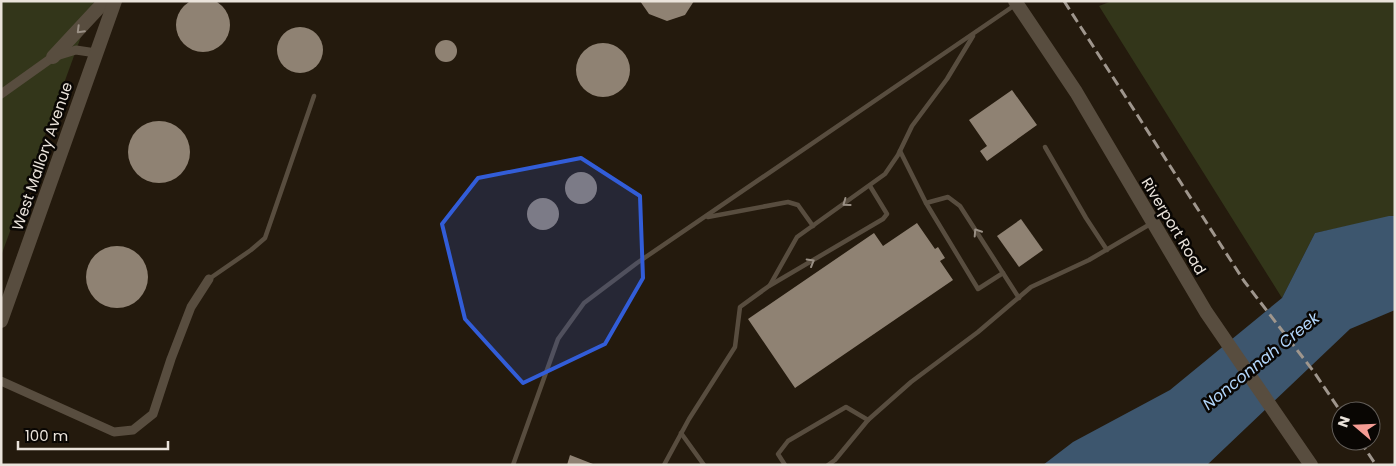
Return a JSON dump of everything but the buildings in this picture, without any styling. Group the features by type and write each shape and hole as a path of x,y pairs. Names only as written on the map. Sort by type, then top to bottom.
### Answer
{"main road":[{"path":"52,57 105,1"},
{"name":"West Mallory Avenue","path":"1,321 115,1"},
{"name":"Riverport Road","path":"1016,3 1076,92 1206,312 1311,465"}],"street":[{"path":"1,94 52,57 76,50 96,53"},
{"path":"1,381 114,432 134,430 153,414 190,307 209,279"}],"lane":[{"path":"513,465 558,339 584,303 637,263 1016,3"},
{"path":"769,286 797,236 885,174 900,152 912,126 947,79 974,33"},
{"path":"209,279 265,238 314,96"},
{"path":"1045,148 1106,250"},
{"path":"900,152 926,203 978,288 1003,273"},
{"path":"664,465 681,433 735,347 740,307 769,286 883,219 887,214 870,186"},
{"path":"926,203 948,197 960,206 1019,298"},
{"path":"704,217 788,202 798,205 813,226"},
{"path":"828,465 835,460 868,420 911,382 978,332 1032,288 1106,250 1153,222"},
{"path":"785,465 778,454 788,441 846,407 868,420"},
{"path":"681,433 704,465"}],"highlighted area":[{"path":"581,158 640,196 643,278 605,344 523,383 465,319 442,224 478,178"}],"green space":[{"path":"1,1 94,1 1,256"},
{"path":"1112,1 1395,1 1395,216 1315,233 1282,298 1099,6"}],"water":[{"name":"Nonconnah Creek","path":"1395,216 1395,310 1350,329 1207,465 1043,465 1073,442 1170,390 1282,298 1315,233"}],"railway":[{"path":"1064,1 1244,281 1314,372 1334,401"},
{"path":"1367,451 1376,465"}]}
